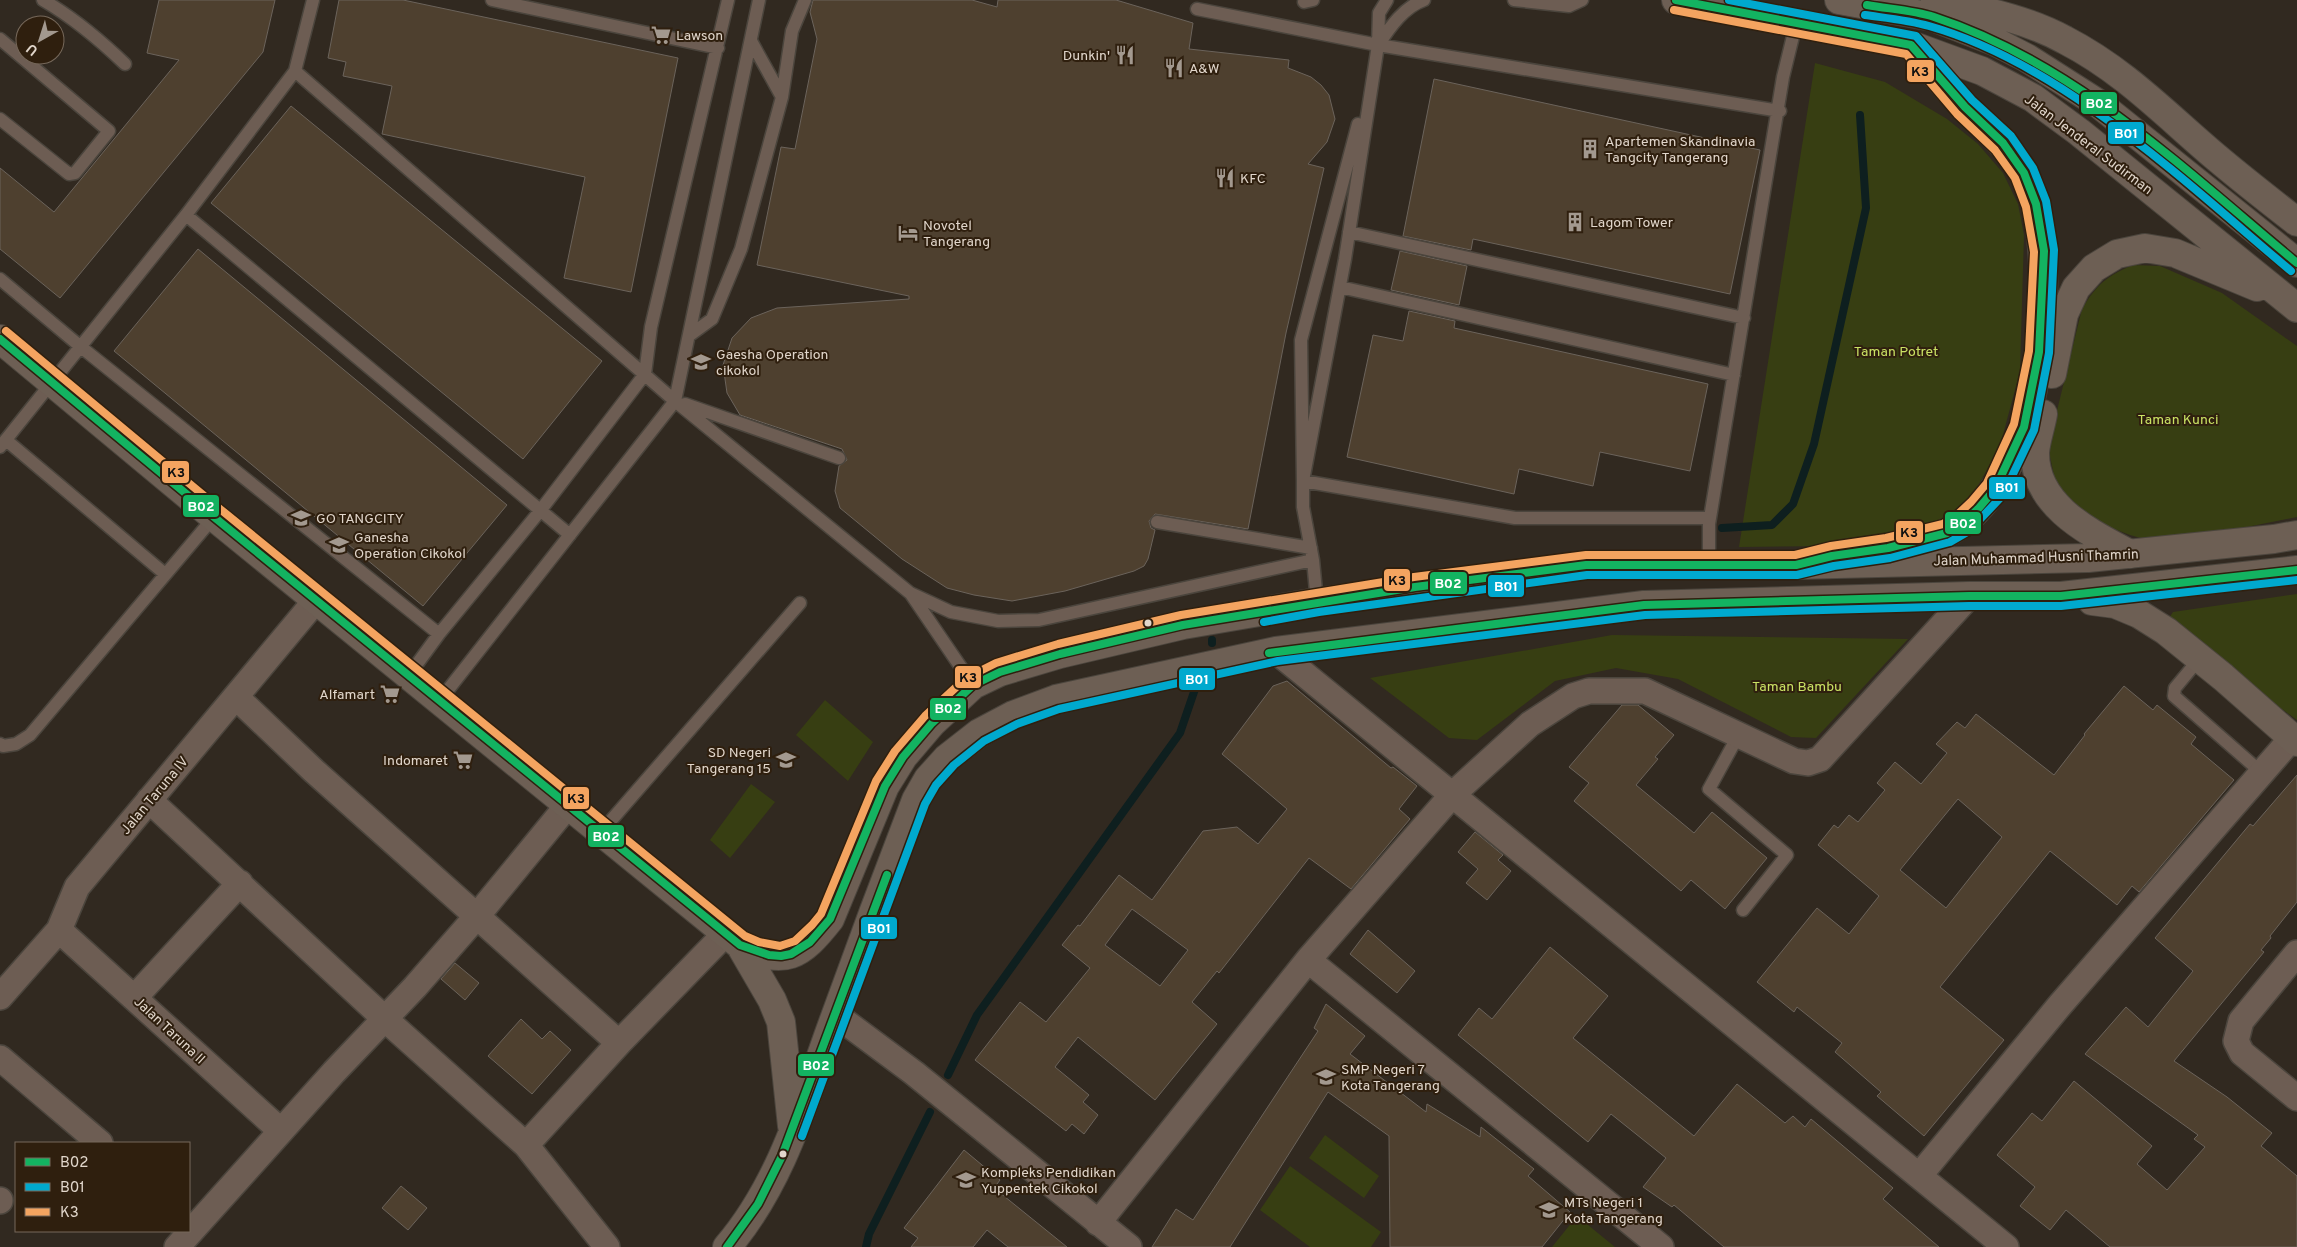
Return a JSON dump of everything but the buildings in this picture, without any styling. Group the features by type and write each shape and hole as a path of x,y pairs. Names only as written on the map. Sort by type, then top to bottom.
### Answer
{"main road":[{"name":"Jalan Jenderal Sudirman","path":"1676,0 1760,14 1796,24 1911,45 1982,71 2032,98 2079,132 2293,304"},
{"path":"1840,0 1933,17 1994,41 2035,63 2100,104 2142,136 2297,263"},
{"path":"1935,0 2026,23 2064,39 2093,55 2128,78 2217,158 2297,222"},
{"path":"1796,565 1832,556 1916,542 1955,528 1978,509 1995,489 2014,452 2024,427 2039,352 2042,304 2044,252 2036,204 2024,173 2002,143 1965,107 1911,45"},
{"path":"2130,554 2092,533 2062,512 2047,494 2038,474 2035,451 2064,314 2076,288 2094,268 2117,254 2145,248 2175,253 2293,304"},
{"path":"0,339 214,517 733,939 772,1000 781,1022 793,1133"},
{"name":"Jalan Muhammad Husni Thamrin","path":"733,939 774,958 792,955 816,936 830,919 885,786 903,756 932,723 973,685 1000,672 1060,654 1183,625 1316,602 1550,569 1627,564 1796,565 2088,558 2274,540 2297,535"},
{"path":"1627,564 1636,590 1631,607"},
{"path":"727,1247 740,1232 768,1190 793,1133 916,800 928,779 948,758 979,733 1013,715 1056,698 1276,651 1631,607 1969,596 2061,596 2297,570"},
{"path":"2061,596 2115,604 2140,614 2166,631 2200,658 2295,740"}],"street":[{"path":"1098,1223 1308,960 1452,794 1530,724 1573,696 1589,691 1645,691 1794,761 1808,763 1820,759 1969,596"},
{"name":"Jalan Taruna IV","path":"0,997 59,930 77,888 317,599"},
{"path":"1276,651 2006,1247"},
{"path":"236,698 619,1042"},
{"path":"1920,1176 2060,1005 2262,773 2295,740"},
{"path":"149,800 385,1019 526,1145 607,1247"},
{"path":"192,1221 282,1131 385,1019 477,916 568,805"},
{"path":"135,997 240,883"},
{"name":"Jalan Taruna II","path":"59,930 282,1131"},
{"path":"526,1145 619,1042 733,939"},
{"path":"2297,953 2241,1021 2236,1041 2242,1054 2297,1098"},
{"path":"1308,960 1661,1247"},
{"path":"836,1015 914,1073 1129,1247"},
{"path":"0,1058 99,1142"},
{"path":"177,1247 186,1232"}],"lane":[{"path":"43,0 64,12 97,37 125,64"},
{"path":"165,574 3,443 186,215 294,71 313,0"},
{"path":"492,0 718,48"},
{"path":"409,675 439,634 540,511 645,374 652,327 728,0"},
{"path":"440,700 675,400 759,0"},
{"path":"690,335 712,319 741,249 782,97 792,31 805,0"},
{"path":"1303,481 1349,232 1378,45 1379,13 1387,0"},
{"path":"1316,602 1312,554 1303,507 1301,340 1378,45 1392,24 1416,3 1424,0"},
{"path":"1514,0 1569,6 1582,0"},
{"path":"1197,9 1378,45 1780,111"},
{"path":"1709,563 1710,518 1780,111 1783,77 1796,24"},
{"path":"0,39 109,131 75,173 68,174 0,119"},
{"path":"751,41 782,97"},
{"path":"294,71 675,400 910,593 973,685"},
{"path":"186,215 570,535"},
{"path":"1349,232 1744,318"},
{"path":"0,279 80,347 439,634"},
{"path":"1340,287 1734,375"},
{"path":"675,400 840,458"},
{"path":"1303,481 1515,518 1710,518"},
{"path":"0,744 3,746 16,744 30,735 214,517"},
{"path":"1158,522 1312,554"},
{"path":"910,593 961,614 998,621 1040,620 1312,554"},
{"path":"601,832 800,603"},
{"path":"2200,658 2174,688 2174,696 2262,773"},
{"path":"1738,736 1709,790 1787,855 1743,910"}],"green space":[{"name":"Taman Potret","path":"1815,63 1885,82 1947,119 1978,144 2003,173 2018,204 2024,235 2020,371 2000,446 1969,502 1942,526 1908,537 1842,546 1739,547"},
{"name":"Taman Kunci","path":"2133,265 2160,266 2222,293 2297,346 2297,517 2162,544 2130,535 2096,522 2067,505 2056,485 2048,447 2082,309 2103,282"},
{"path":"2297,594 2297,720 2174,630 2167,621 2173,612"},
{"name":"Taman Bambu","path":"1612,635 1908,639 1816,738 1791,737 1678,679 1616,668 1555,681 1477,740 1449,738 1370,678"},
{"path":"825,700 873,742 848,781 796,735"},
{"path":"751,784 775,802 730,858 710,840"},
{"path":"1325,1135 1379,1176 1364,1198 1309,1158"},
{"path":"1290,1166 1381,1232 1371,1247 1310,1247 1260,1210"},
{"path":"1577,1216 1615,1247 1552,1247"}],"waterway":[{"path":"1722,528 1772,525 1793,504 1814,444 1866,208 1860,115"},
{"path":"948,1075 977,1015 1180,733 1195,689"},
{"path":"866,1247 869,1234 930,1112"}],"transit line":[{"name":"B02","path":"0,339 214,517 740,945 769,955 781,956 791,954 810,942 830,919 885,786 903,757 932,723 973,685 1000,672 1060,654 1183,625 1415,587 1586,565 1796,565 1832,556 1888,548 1947,533 1962,524 1978,509 1995,489 2024,427 2039,352 2044,251 2036,204 2024,173 2003,143 1965,107 1911,45 1676,0"},
{"name":"B01","path":"1264,622 1319,612 1587,575 1797,575 1834,566 1890,558 1950,542 1969,531 2003,495 2034,430 2049,353 2054,250 2046,201 2033,168 2011,136 1972,100 1916,36 1729,0"},
{"name":"B02","path":"1867,5 1934,17 1986,37 2035,62 2082,91 2127,123 2171,157 2297,263"},
{"name":"K3","path":"6,331 220,509 745,936 759,942 780,946 795,941 821,914 876,781 895,751 925,716 966,678 996,663 1058,644 1181,615 1414,577 1586,555 1795,555 1831,546 1886,538 1943,524 1956,516 1971,502 1987,483 2014,424 2029,351 2034,252 2026,207 2015,178 1995,150 1957,114 1906,54 1674,10"},
{"name":"B01","path":"1865,15 1929,26 1979,44 2027,68 2075,97 2121,130 2166,165 2291,271"},
{"name":"B02","path":"1269,653 1644,605 1969,596 2061,596 2297,570"},
{"name":"B01","path":"802,1136 925,804 936,785 954,765 984,741 1017,724 1059,709 1278,661 1645,615 1969,606 2061,606 2297,580"},
{"name":"B02","path":"727,1247 758,1204 782,1156 887,875"}],"place":[{"name":"Lawson","path":"661,35"},
{"name":"Dunkin'","path":"1125,55"},
{"name":"A&W","path":"1174,68"},
{"name":"Apartemen Skandinavia Tangcity Tangerang","path":"1590,149"},
{"name":"KFC","path":"1225,178"},
{"name":"Lagom Tower","path":"1575,222"},
{"name":"Novotel Tangerang","path":"908,233"},
{"name":"Gaesha Operation cikokol","path":"701,362"},
{"name":"GO TANGCITY","path":"301,518"},
{"name":"Ganesha Operation Cikokol","path":"339,545"},
{"name":"Alfamart","path":"390,694"},
{"name":"Indomaret","path":"463,760"},
{"name":"SD Negeri Tangerang 15","path":"786,760"},
{"name":"SMP Negeri 7 Kota Tangerang","path":"1326,1077"},
{"name":"Kompleks Pendidikan Yuppentek Cikokol","path":"966,1180"},
{"name":"MTs Negeri 1 Kota Tangerang","path":"1549,1210"}]}
